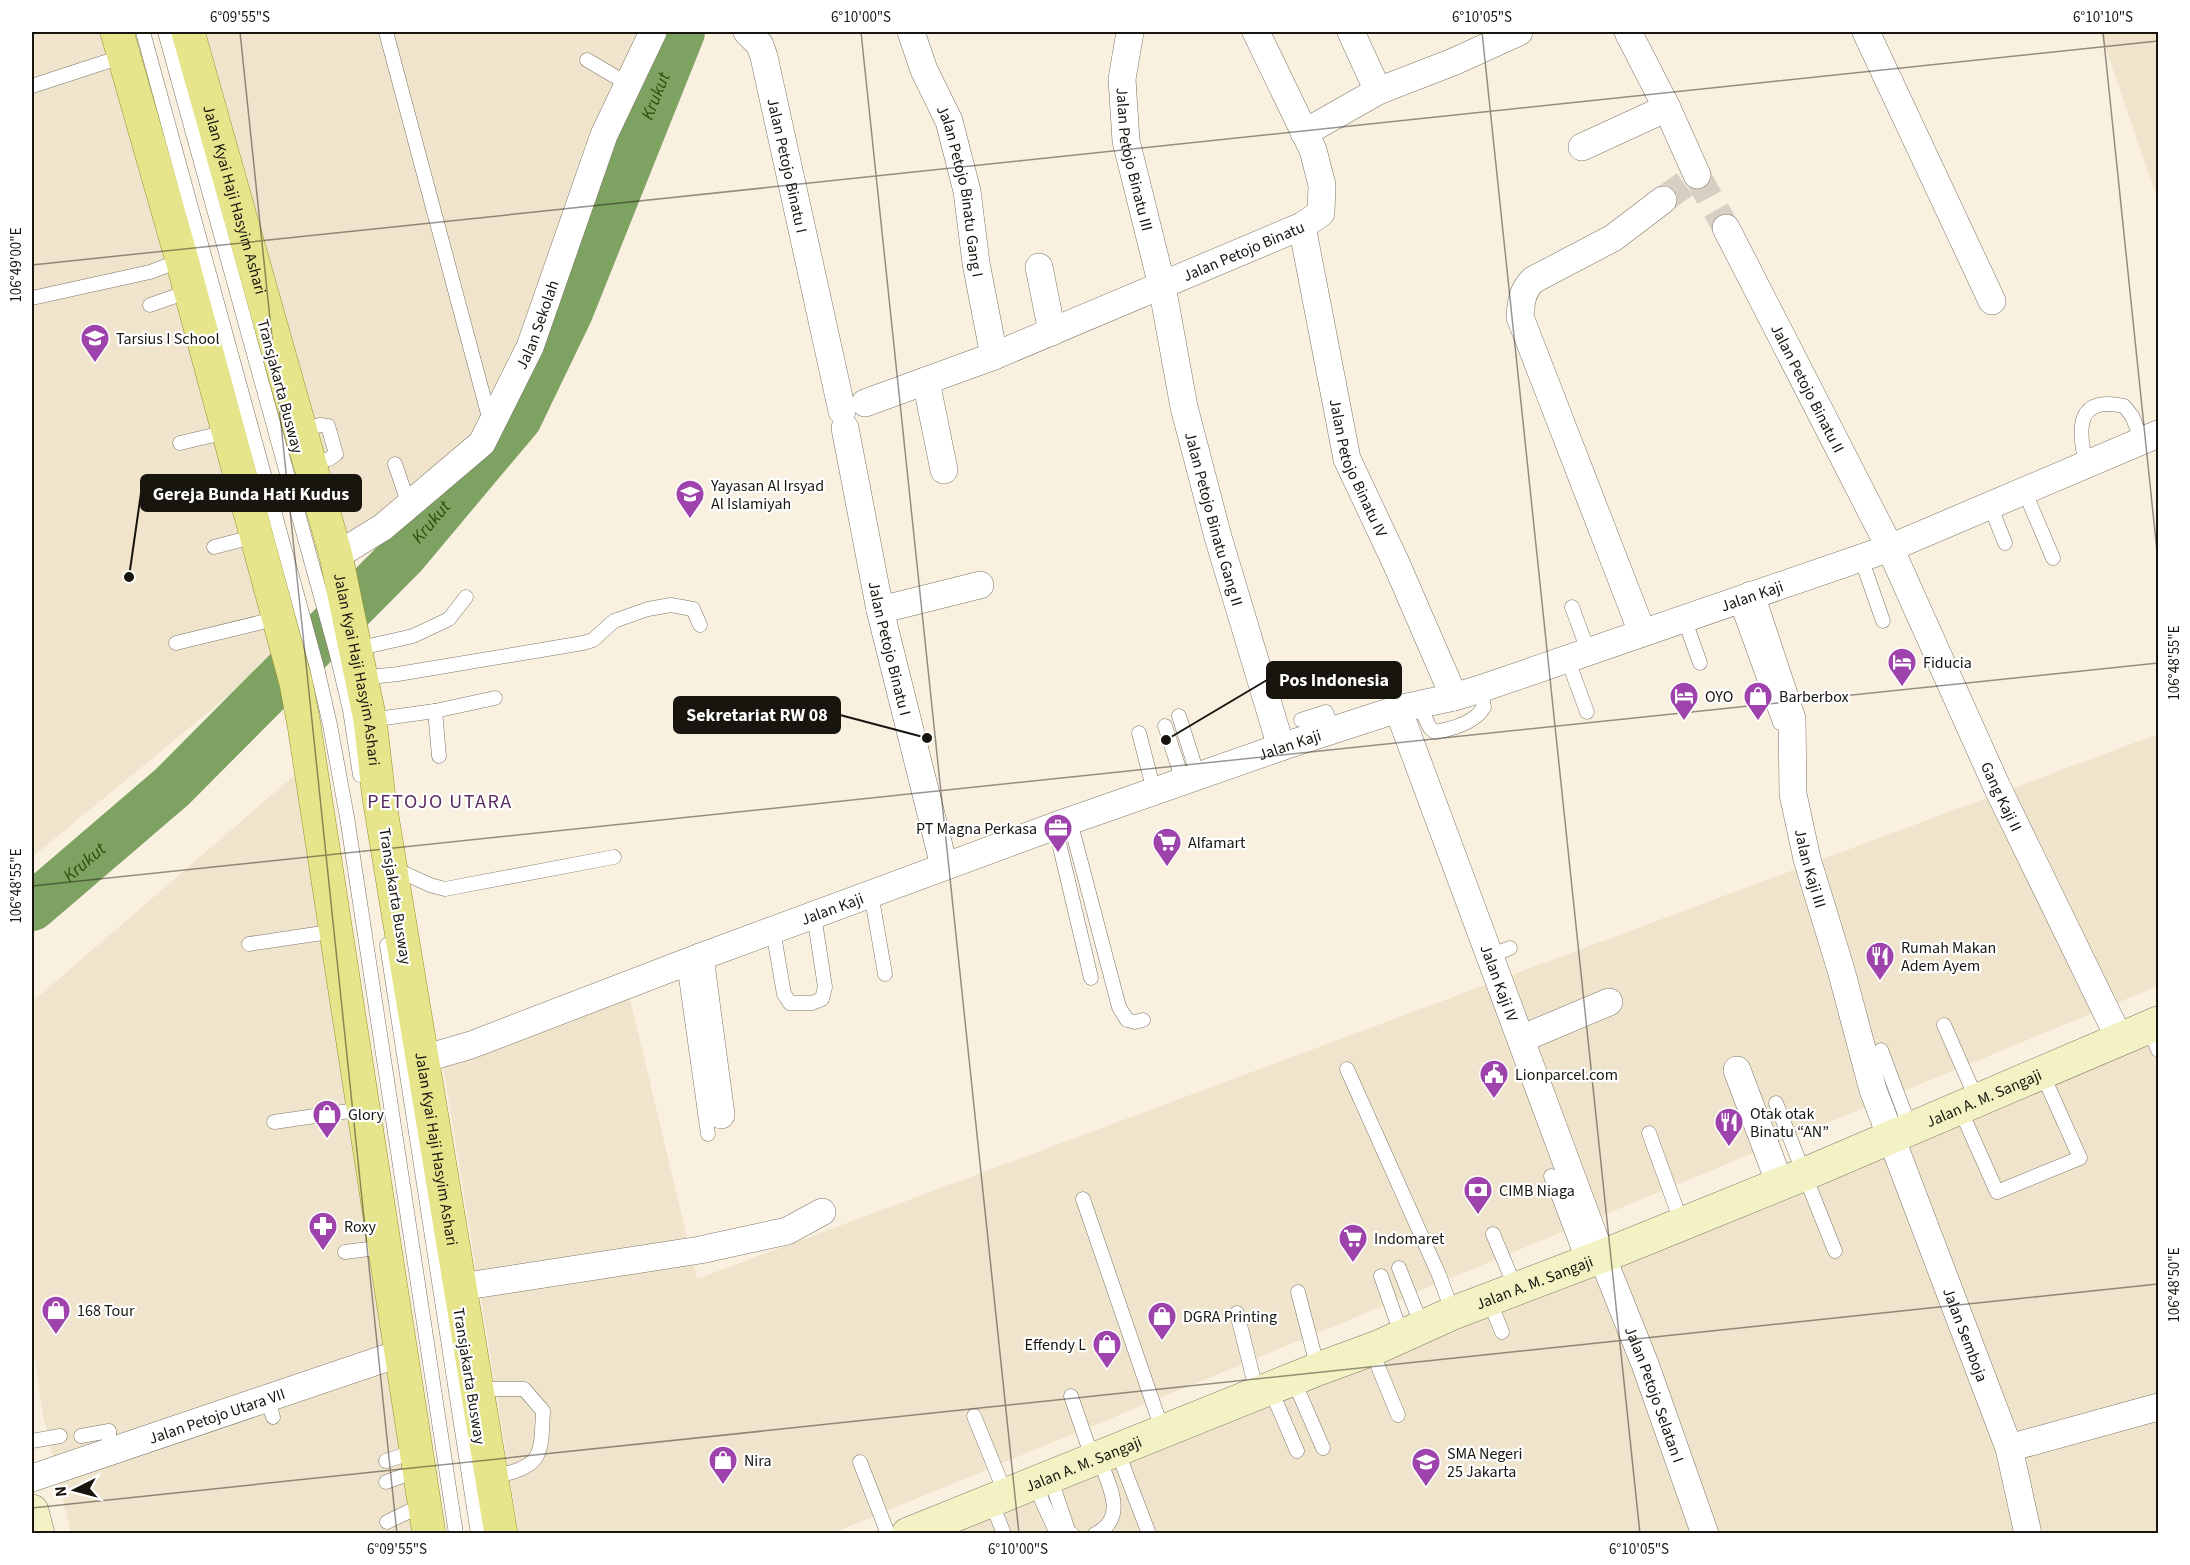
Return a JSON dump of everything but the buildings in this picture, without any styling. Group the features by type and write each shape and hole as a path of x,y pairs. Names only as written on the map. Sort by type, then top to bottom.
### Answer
{"main road":[{"name":"Jalan Kyai Haji Hasyim Ashari","path":"188,32 336,556 334,599 352,653 370,720 379,798 501,1533"},
{"path":"128,40 186,275 256,536 306,675 336,931 401,1353 407,1461 427,1519"}],"street":[{"name":"Jalan Sekolah","path":"336,556 383,527 482,443 530,347 604,135 653,32"},
{"name":"Jalan Petojo Binatu I","path":"747,32 760,45 764,57 851,414 880,610 944,866"},
{"name":"Jalan Petojo Binatu Gang I","path":"911,32 924,70 949,121 967,191 976,263 994,356"},
{"name":"Jalan Petojo Binatu III","path":"1130,32 1122,79 1126,141 1162,286"},
{"path":"1256,32 1304,133 1378,91 1453,62 1519,32"},
{"path":"1351,32 1378,91"},
{"path":"1628,32 1697,175"},
{"path":"1866,32 1992,301"},
{"path":"1582,147 1666,108"},
{"name":"Jalan Petojo Binatu","path":"851,414 1302,226 1321,213 1322,185 1313,150 1304,133"},
{"path":"1642,632 1520,317 1523,293 1533,280 1613,238 1663,200"},
{"name":"Jalan Petojo Binatu IV","path":"1302,226 1347,459 1396,563 1454,697"},
{"name":"Jalan Petojo Binatu II","path":"1726,228 1890,548"},
{"path":"1040,267 1052,332"},
{"name":"Jalan Petojo Binatu Gang II","path":"1162,286 1184,407 1215,526 1281,747"},
{"path":"926,381 944,470"},
{"name":"Jalan Kaji","path":"423,1059 471,1046 871,893 1154,791 1332,730 1480,689 1890,548 2150,437"},
{"name":"Gang Kaji II","path":"1890,548 1997,787 2120,1040"},
{"path":"880,610 980,585"},
{"name":"Jalan Kaji III","path":"1744,598 1792,719 1793,794 1807,860 1841,970 1873,1090 1901,1134"},
{"name":"Jalan Kaji IV","path":"1409,707 1500,952 1521,1040 1593,1260"},
{"path":"692,960 715,1124"},
{"path":"1521,1040 1609,1002"},
{"name":"Jalan A. M. Sangaji","path":"927,1530 1020,1489 1371,1349 1454,1313 1593,1260 1793,1179 2120,1040 2155,1033"},
{"path":"1737,1070 1793,1179"},
{"name":"Jalan Semboja","path":"1901,1134 1904,1171 2009,1448 2028,1533"},
{"path":"460,1287 700,1250 788,1231 822,1212"},
{"name":"Jalan Petojo Selatan I","path":"1593,1260 1645,1364 1677,1478 1705,1533"},
{"name":"Jalan Petojo Utara VII","path":"32,1478 109,1451 270,1408 401,1353"},
{"path":"2009,1448 2158,1407"},
{"path":"32,1511 38,1533"}],"lane":[{"name":"Transjakarta Busway","path":"165,32 269,404 334,599"},
{"path":"386,32 491,427"},
{"path":"32,86 128,40 290,628 176,643"},
{"path":"587,60 628,84"},
{"path":"32,298 150,272 186,275"},
{"path":"150,305 186,275"},
{"path":"2086,464 2081,443 2081,423 2085,413 2090,409 2108,404 2124,406 2150,437"},
{"path":"180,443 227,432"},
{"path":"395,464 409,505"},
{"path":"2024,490 2053,558"},
{"path":"1990,505 2005,543"},
{"path":"214,547 256,536"},
{"path":"1861,558 1883,621"},
{"path":"352,653 413,636 449,619 465,597"},
{"path":"1744,598 1780,725"},
{"path":"352,653 398,674 583,643 592,640 614,621 648,609 671,605 693,609 700,625"},
{"path":"1572,607 1587,712"},
{"path":"1684,618 1700,663"},
{"path":"352,653 350,710 363,792"},
{"path":"306,675 330,725 347,817 456,1533"},
{"path":"1409,707 1435,732 1449,729 1469,721 1482,711 1485,707 1480,689"},
{"path":"370,720 435,711 495,698"},
{"path":"435,711 439,756"},
{"path":"1301,720 1326,712 1332,730"},
{"path":"1179,716 1190,779"},
{"path":"1165,726 1190,779"},
{"path":"1139,733 1154,791"},
{"path":"1063,823 1091,978"},
{"path":"1063,823 1119,1007 1127,1020 1135,1022 1143,1020"},
{"path":"391,867 430,885 445,889 614,857"},
{"path":"871,893 885,974"},
{"path":"773,930 784,994 790,1003 822,999 825,987 814,915"},
{"path":"249,944 336,931"},
{"name":"Transjakarta Busway","path":"385,934 478,1533"},
{"path":"1944,1025 1997,1192 2080,1158 2042,1073"},
{"path":"1881,1050 1901,1134"},
{"path":"1347,1069 1454,1313"},
{"path":"1776,1102 1793,1179 1835,1251"},
{"path":"274,1122 363,1109"},
{"path":"1649,1132 1682,1224"},
{"path":"1551,1176 1593,1260"},
{"path":"1083,1199 1163,1431"},
{"path":"1492,1234 1503,1294 1502,1332"},
{"path":"345,1252 384,1247"},
{"path":"1399,1268 1412,1331"},
{"path":"1381,1276 1412,1331"},
{"path":"1297,1451 1284,1382 1298,1292"},
{"path":"1237,1313 1284,1382 1323,1448"},
{"path":"1371,1349 1398,1415"},
{"path":"477,1389 524,1389 543,1411 541,1446 531,1465 522,1470 492,1478"},
{"path":"1071,1396 1103,1456 1149,1533"},
{"path":"974,1416 1020,1489 1057,1533"},
{"path":"81,1436 109,1431 109,1451"},
{"path":"32,1441 60,1436"},
{"path":"1095,1533 1105,1529 1115,1515 1103,1456"},
{"path":"386,1482 407,1461"},
{"path":"860,1462 888,1533"},
{"path":"1004,1533 1020,1489"},
{"path":"1020,1489 1069,1533 1072,1533"},
{"path":"387,1522 427,1519"}],"shaded area":[{"path":"32,32 121,32 293,643 32,857"},
{"path":"193,32 665,32 559,288 491,418 342,573"},
{"path":"2100,32 2158,32 2158,201"},
{"path":"2158,734 2158,986 833,1533 519,1533 443,1066 630,999 697,1279"},
{"path":"304,767 417,1533 71,1533 43,1416 32,1341 32,1002"},
{"path":"2158,1025 2158,1533 925,1534"}],"waterway":[{"name":"Krukut","path":"32,907 172,787 403,555 518,418 569,312 681,32"}],"tunnel":[{"path":"1663,200 1697,175 1726,228"}],"place":[{"name":"Tarsius I School","path":"95,364"},
{"name":"Yayasan Al Irsyad Al Islamiyah","path":"690,520"},
{"name":"Gereja Bunda Hati Kudus","path":"129,577"},
{"name":"Fiducia","path":"1902,688"},
{"name":"OYO","path":"1684,722"},
{"name":"Barberbox","path":"1758,722"},
{"name":"Sekretariat RW 08","path":"927,738"},
{"name":"Pos Indonesia","path":"1166,740"},
{"name":"PT Magna Perkasa","path":"1058,854"},
{"name":"Alfamart","path":"1167,868"},
{"name":"Rumah Makan Adem Ayem","path":"1880,982"},
{"name":"Lionparcel.com","path":"1494,1100"},
{"name":"Glory","path":"327,1140"},
{"name":"Otak otak Binatu “AN”","path":"1729,1148"},
{"name":"CIMB Niaga","path":"1478,1216"},
{"name":"Roxy","path":"323,1252"},
{"name":"Indomaret","path":"1353,1264"},
{"name":"168 Tour","path":"56,1336"},
{"name":"DGRA Printing","path":"1162,1342"},
{"name":"Effendy L","path":"1107,1370"},
{"name":"Nira","path":"723,1486"},
{"name":"SMA Negeri 25 Jakarta","path":"1426,1488"}],"district":[{"name":"PETOJO UTARA","path":"440,801"}]}
